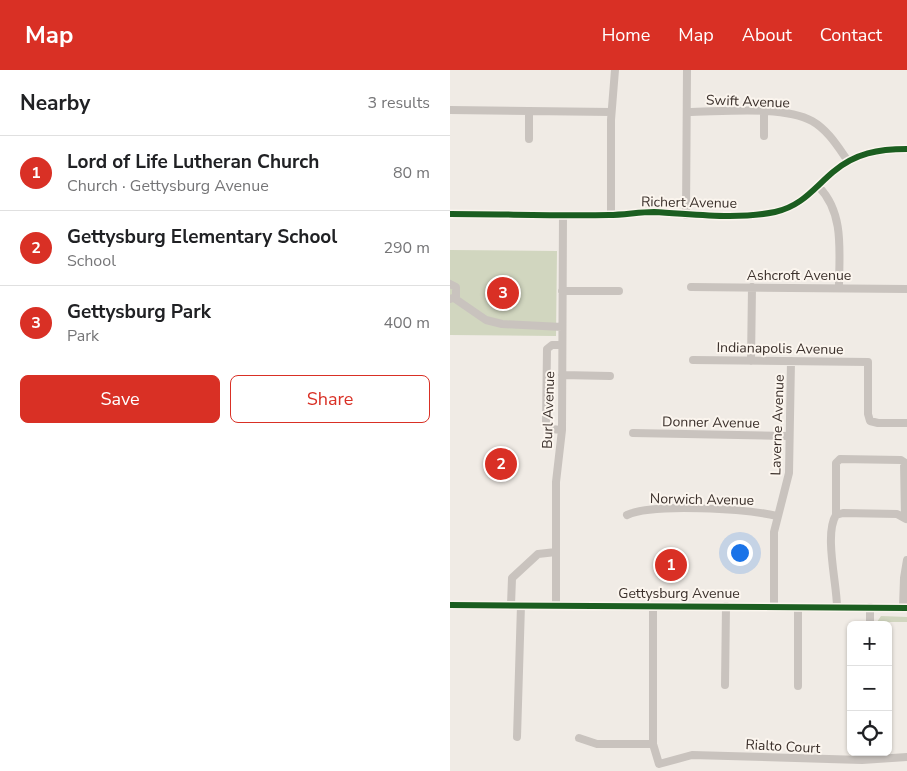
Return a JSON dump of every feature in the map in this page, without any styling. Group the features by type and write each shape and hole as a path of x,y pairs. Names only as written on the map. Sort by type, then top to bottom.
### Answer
{"street":[{"path":"611,215 611,112 615,70"},
{"path":"686,215 688,70"},
{"path":"450,110 611,112"},
{"path":"529,111 530,139"},
{"name":"Swift Avenue","path":"687,112 791,114 813,122 827,133 848,161"},
{"path":"764,112 764,136"},
{"name":"Richert Avenue","path":"450,214 611,215 655,212 729,217 773,212 796,204 819,186 833,171 848,161 874,150 907,149"},
{"path":"819,186 829,199 837,218 839,230 839,288"},
{"name":"Burl Avenue","path":"556,605 556,482 562,430 563,215"},
{"path":"450,284 457,290 452,299 486,320 502,324 562,326"},
{"name":"Ashcroft Avenue","path":"691,287 907,289"},
{"path":"751,361 752,287"},
{"path":"562,291 619,291"},
{"path":"562,346 552,345 547,350 546,415 548,427 562,430"},
{"name":"Indianapolis Avenue","path":"692,360 868,362 868,414 870,421 878,423 907,423"},
{"name":"Laverne Avenue","path":"774,607 774,532 789,473 788,436 791,361"},
{"path":"562,375 610,376"},
{"name":"Donner Avenue","path":"633,433 788,436"},
{"path":"837,607 837,589 832,564 832,522 836,515 836,464 840,459 904,462 906,519"},
{"name":"Norwich Avenue","path":"627,515 648,509 739,510 777,516"},
{"path":"836,515 843,513 897,514 906,519"},
{"path":"511,605 512,578 542,552 556,552"},
{"path":"905,608 904,578 907,560"},
{"name":"Gettysburg Avenue","path":"450,604 905,608"},
{"path":"517,737 520,605"},
{"path":"579,738 597,744 653,744 654,606"},
{"path":"725,685 726,606"},
{"path":"798,607 798,686"},
{"path":"870,607 870,621"},
{"name":"Rialto Court","path":"653,744 659,764 692,756 852,760 907,757"}],"green space":[{"path":"450,250 557,251 556,336 450,335"},
{"path":"881,616 907,617 907,622 878,621"}],"cycle path":[{"path":"450,214 615,215 654,212 745,216 775,212 800,201 833,172 850,160 877,151 907,149"},
{"path":"450,605 907,608"}],"place":[{"name":"Gettysburg Park","path":"503,293"},
{"name":"Gettysburg Elementary School","path":"501,464"},
{"name":"Lord of Life Lutheran Church","path":"671,565"}]}
